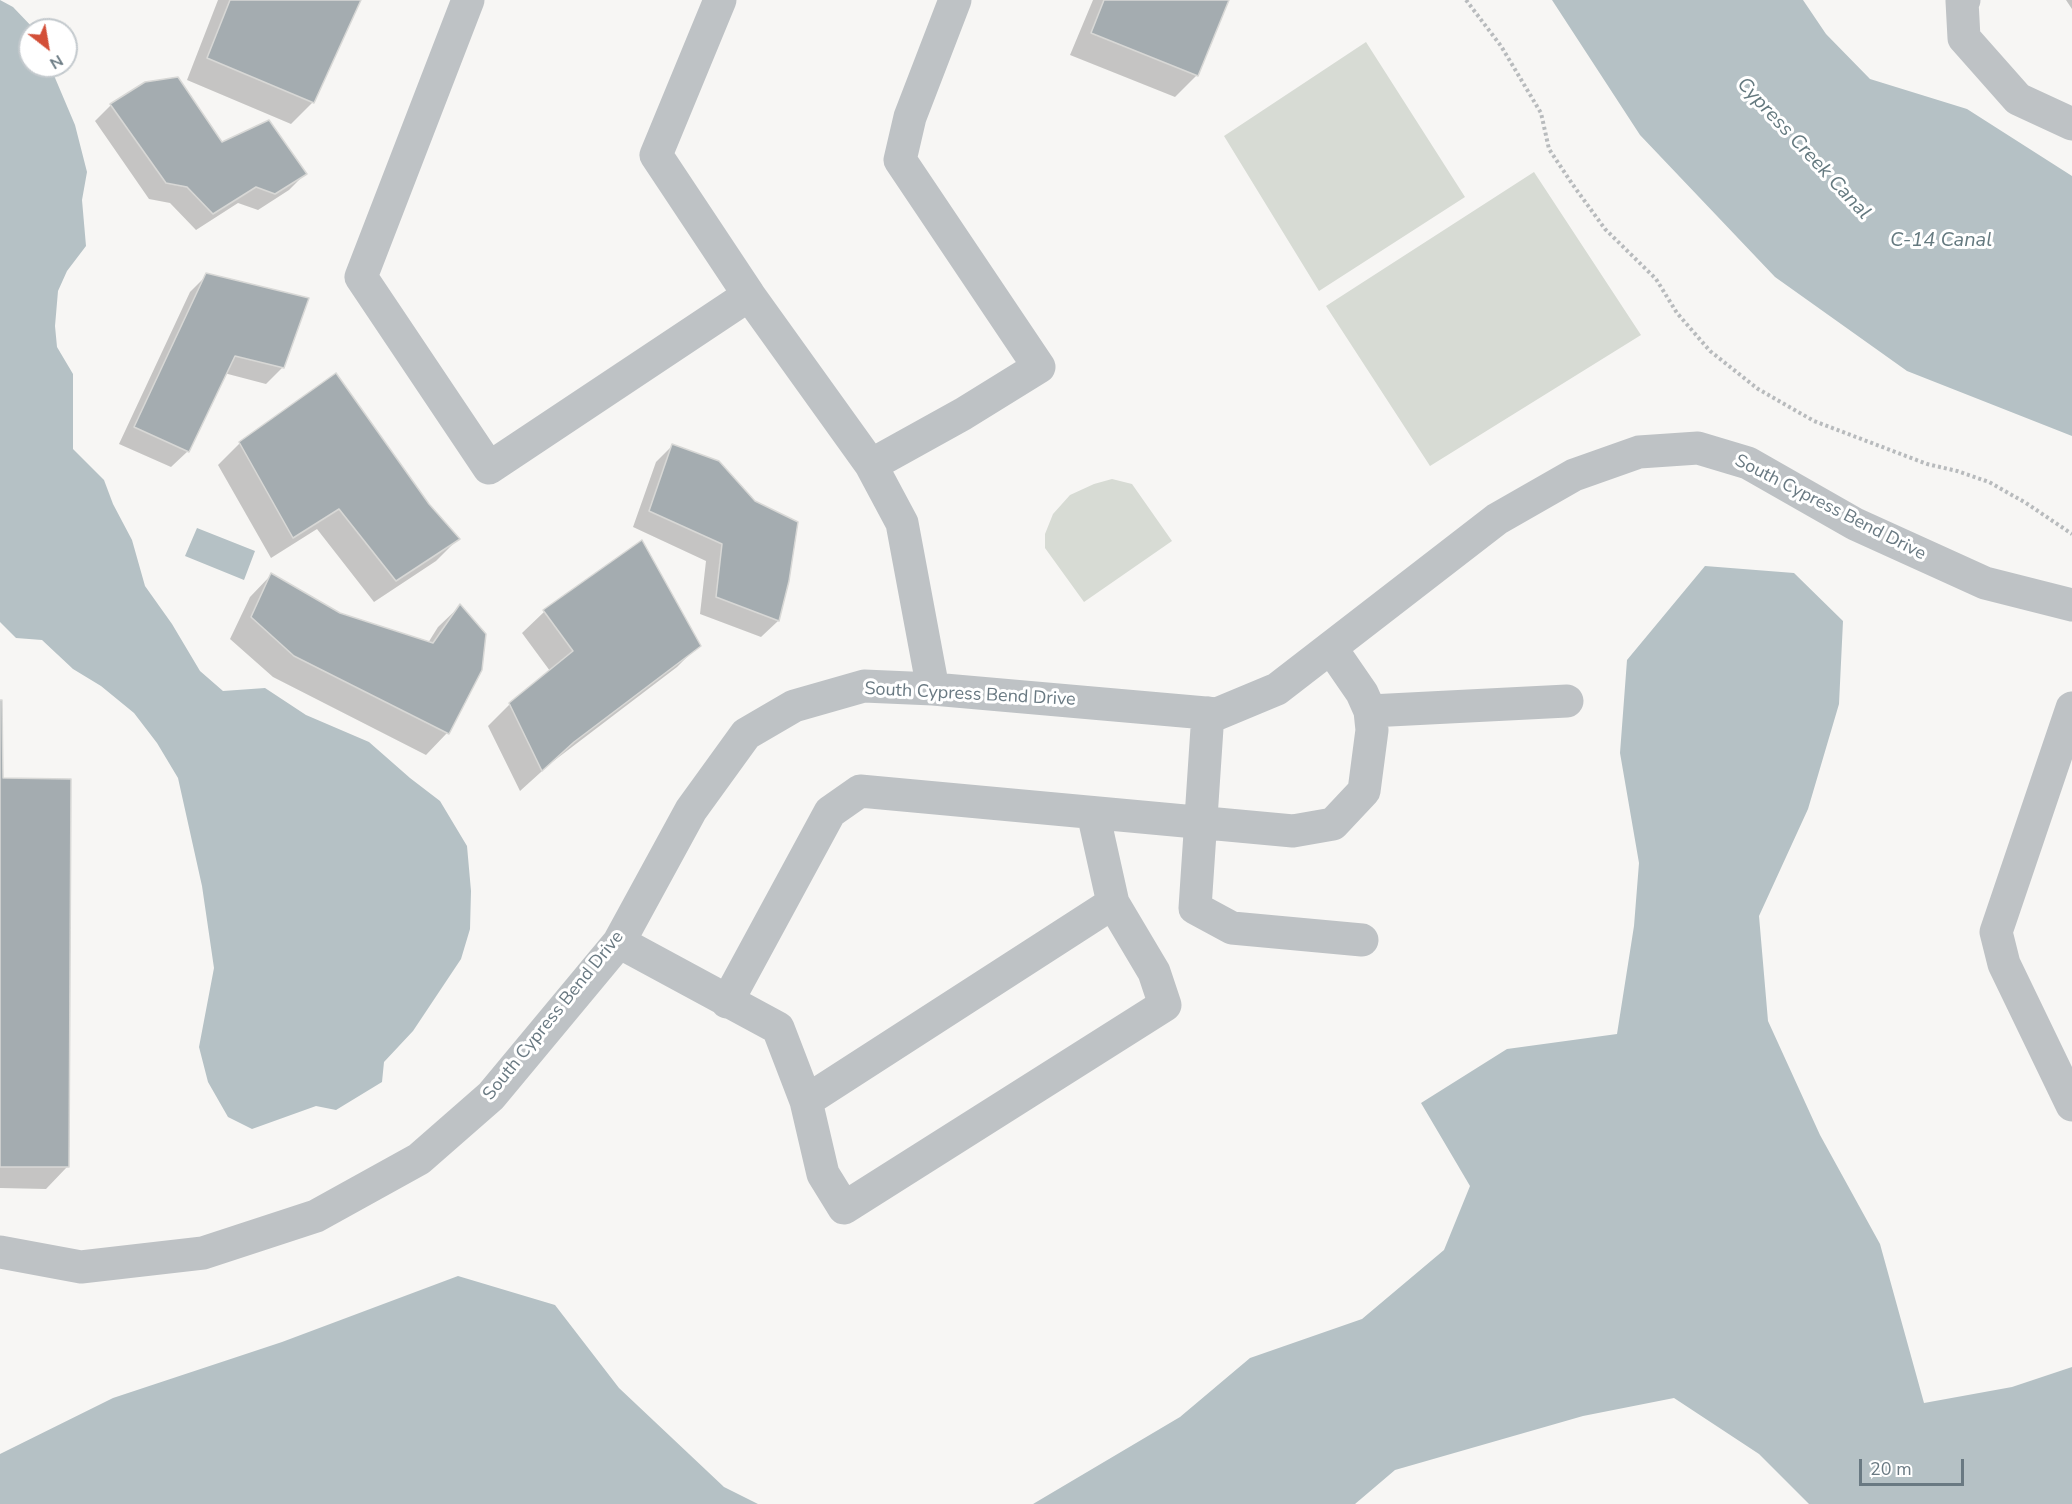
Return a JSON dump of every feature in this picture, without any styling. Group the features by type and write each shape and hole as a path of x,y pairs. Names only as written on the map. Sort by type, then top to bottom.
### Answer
{"street":[{"path":"468,0 361,278 489,468 749,294"},
{"path":"720,0 656,155 749,294 871,465 902,524 933,689"},
{"path":"871,465 963,414 1039,367 900,160 910,117 955,0"},
{"path":"1964,0 1962,1 1964,38 2018,99 2072,124"},
{"name":"South Cypress Bend Drive","path":"0,1252 81,1267 203,1253 316,1216 419,1159 491,1096 619,942 691,810 746,734 794,706 864,686 933,689 1217,714 1277,689 1497,519 1574,475 1639,452 1698,448 1748,463 1855,524 1985,583 2072,605"},
{"path":"727,1002 830,812 860,791 1293,831 1333,824 1364,791 1372,730 1370,711 1362,693 1331,648"},
{"path":"1370,711 1568,701"},
{"path":"2072,708 1996,932 2004,964 2072,1105"},
{"path":"1208,712 1195,908 1232,928 1362,940"},
{"path":"619,942 778,1028 806,1101 823,1174 844,1208 1165,1005 1154,972 1113,903 1094,813"},
{"path":"806,1101 1113,903"}],"path":[{"path":"1466,0 1501,46 1541,113 1549,149 1573,185 1605,229 1656,279 1677,313 1710,351 1758,389 1814,421 1927,464 1989,482 2026,503 2072,534"}],"shaded area":[{"path":"1366,42 1465,197 1319,291 1224,136"},
{"path":"1534,172 1641,335 1430,466 1326,306"},
{"path":"1112,479 1132,484 1172,541 1084,602 1045,548 1045,534 1053,514 1070,495"}],"water":[{"path":"0,0 13,7 24,18 18,18 18,78 55,78 75,125 87,172 82,200 86,246 67,271 58,291 55,326 57,347 73,374 73,449 104,480 113,504 132,540 145,586 172,624 200,671 223,691 265,688 306,715 369,742 440,801 467,846 471,891 470,929 461,959 413,1031 384,1062 382,1082 336,1110 316,1106 252,1129 228,1117 208,1082 199,1047 214,968 202,886 178,778 157,743 134,713 101,686 73,669 42,640 16,638 0,622"},
{"name":"C-14 Canal","path":"1552,0 1803,0 1826,34 1870,79 1967,109 2072,176 2072,436 1907,371 1775,277 1640,135"},
{"path":"197,528 255,551 244,580 185,556"},
{"path":"1705,566 1794,573 1843,621 1839,704 1808,809 1759,916 1768,1021 1820,1135 1880,1244 1924,1403 2012,1387 2072,1367 2072,1504 1809,1504 1759,1454 1674,1398 1583,1416 1395,1470 1355,1504 1033,1504 1180,1417 1250,1358 1362,1319 1444,1250 1470,1186 1421,1103 1507,1049 1617,1034 1634,926 1639,863 1620,753 1627,660"},
{"path":"458,1276 555,1305 619,1388 724,1487 758,1504 0,1504 0,1454 113,1398 282,1342"}],"building":[{"path":"230,0 361,0 314,103 207,58"},
{"path":"1104,0 1229,0 1198,76 1091,33"},
{"path":"178,77 222,142 269,120 307,174 275,194 256,187 213,214 187,187 166,183 110,104 145,82"},
{"path":"206,273 309,298 284,368 235,356 189,452 134,427"},
{"path":"336,373 429,504 460,539 396,581 339,509 293,538 239,442"},
{"path":"672,444 719,461 755,501 798,522 789,581 779,621 716,597 722,544 649,511"},
{"path":"642,540 701,646 574,742 542,771 509,703 573,651 543,610"},
{"path":"271,573 340,613 433,643 460,604 486,634 482,670 449,734 294,656 251,617"},
{"path":"0,700 2,700 3,778 71,779 69,1167 0,1167"}],"water label":[{"name":"Cypress Creek Canal","path":"1803,149"}]}
